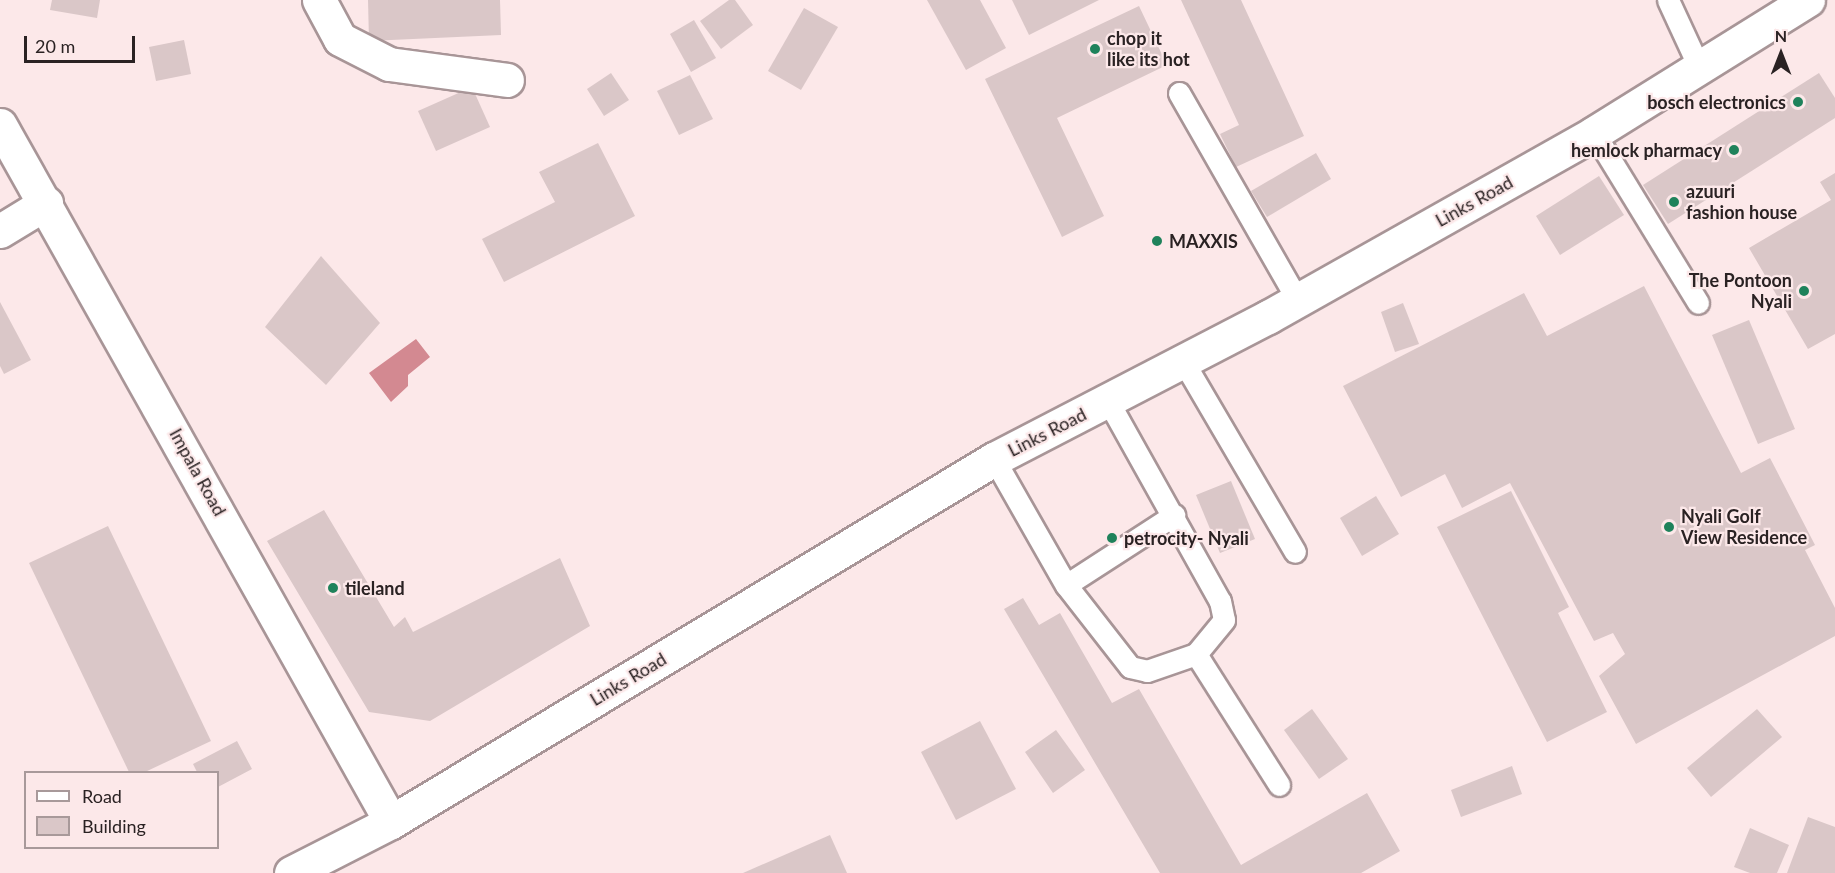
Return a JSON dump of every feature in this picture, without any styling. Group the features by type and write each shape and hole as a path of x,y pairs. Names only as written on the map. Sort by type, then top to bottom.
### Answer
{"main road":[{"path":"319,0 340,39 389,63 507,80"},
{"name":"Links Road","path":"291,873 391,822 994,459 1183,361 1594,133 1698,65 1808,0"},
{"name":"Impala Road","path":"0,125 46,203 391,822"},
{"path":"0,231 46,203"}],"lane":[{"path":"1668,0 1698,65"},
{"path":"1179,93 1297,299"},
{"path":"1594,133 1698,303"},
{"path":"1183,361 1295,552"},
{"path":"994,459 1066,585 1130,667 1147,671 1197,654 1224,620 1220,601 1108,400"},
{"path":"1066,585 1174,515"},
{"path":"1197,654 1279,785"}],"shaded area":[{"path":"416,339 430,357 408,375 408,386 391,402 369,373"}],"building":[{"path":"52,0 100,0 97,18 50,10"},
{"path":"368,0 500,0 501,35 369,41"},
{"path":"729,0 735,0 753,25 721,49 700,21"},
{"path":"927,0 980,0 1006,48 966,70"},
{"path":"1012,0 1099,0 1029,35"},
{"path":"1181,0 1241,0 1304,136 1236,167 1220,134 1239,125"},
{"path":"1139,6 1167,65 1057,118 1104,216 1062,237 985,79"},
{"path":"804,8 838,27 801,90 768,71"},
{"path":"694,20 716,58 691,72 670,34"},
{"path":"184,40 191,74 156,81 149,47"},
{"path":"611,73 629,100 604,116 587,89"},
{"path":"1819,73 1835,98 1835,118 1668,224 1643,185"},
{"path":"690,75 713,119 679,135 657,91"},
{"path":"472,87 490,127 436,151 418,111"},
{"path":"598,143 635,216 504,282 482,239 555,202 539,172"},
{"path":"1316,153 1331,179 1267,217 1251,191"},
{"name":"The Pontoon Nyali","path":"1835,173 1835,334 1808,349 1749,248 1831,200 1820,182"},
{"path":"1599,176 1624,215 1560,255 1536,216"},
{"path":"321,256 380,323 326,385 265,327"},
{"name":"Nyali Golf View Residence","path":"1644,286 1741,473 1770,458 1815,545 1805,550 1835,608 1835,636 1636,744 1599,676 1625,654 1613,633 1594,641 1510,483 1462,508 1445,474 1401,497 1343,386 1524,293 1547,336"},
{"path":"0,302 31,360 4,374 0,366"},
{"path":"1403,303 1419,344 1395,352 1381,312"},
{"path":"1749,320 1795,429 1758,444 1712,335"},
{"path":"1231,481 1255,539 1220,553 1196,495"},
{"path":"1511,491 1569,607 1558,613 1607,712 1547,742 1437,527"},
{"path":"1376,496 1399,534 1362,556 1340,518"},
{"name":"tileland","path":"324,510 394,627 405,617 413,632 560,558 590,626 430,721 369,712 267,541"},
{"path":"108,526 211,741 147,771 129,771 29,563"},
{"path":"1023,598 1039,625 1060,613 1112,703 1139,689 1241,865 1367,793 1400,851 1361,873 1160,873 1004,609"},
{"path":"1312,709 1348,759 1319,779 1284,730"},
{"path":"1757,709 1782,737 1711,797 1687,768"},
{"path":"980,721 1016,789 956,820 921,752"},
{"path":"1056,730 1085,770 1053,793 1025,752"},
{"path":"237,741 252,769 219,786 219,771 196,771 193,764"},
{"path":"1512,766 1522,794 1461,817 1451,790"},
{"path":"1808,817 1835,827 1835,873 1787,873"},
{"path":"1750,828 1789,845 1777,873 1750,873 1734,867"},
{"path":"830,835 847,873 743,873"}],"place":[{"name":"chop it like its hot","path":"1095,49"},
{"name":"bosch electronics","path":"1798,102"},
{"name":"hemlock pharmacy","path":"1734,150"},
{"name":"azuuri fashion house","path":"1674,202"},
{"name":"MAXXIS","path":"1157,241"},
{"name":"The Pontoon Nyali","path":"1804,291"},
{"name":"Nyali Golf View Residence","path":"1669,527"},
{"name":"petrocity- Nyali","path":"1112,538"},
{"name":"tileland","path":"333,588"}]}
